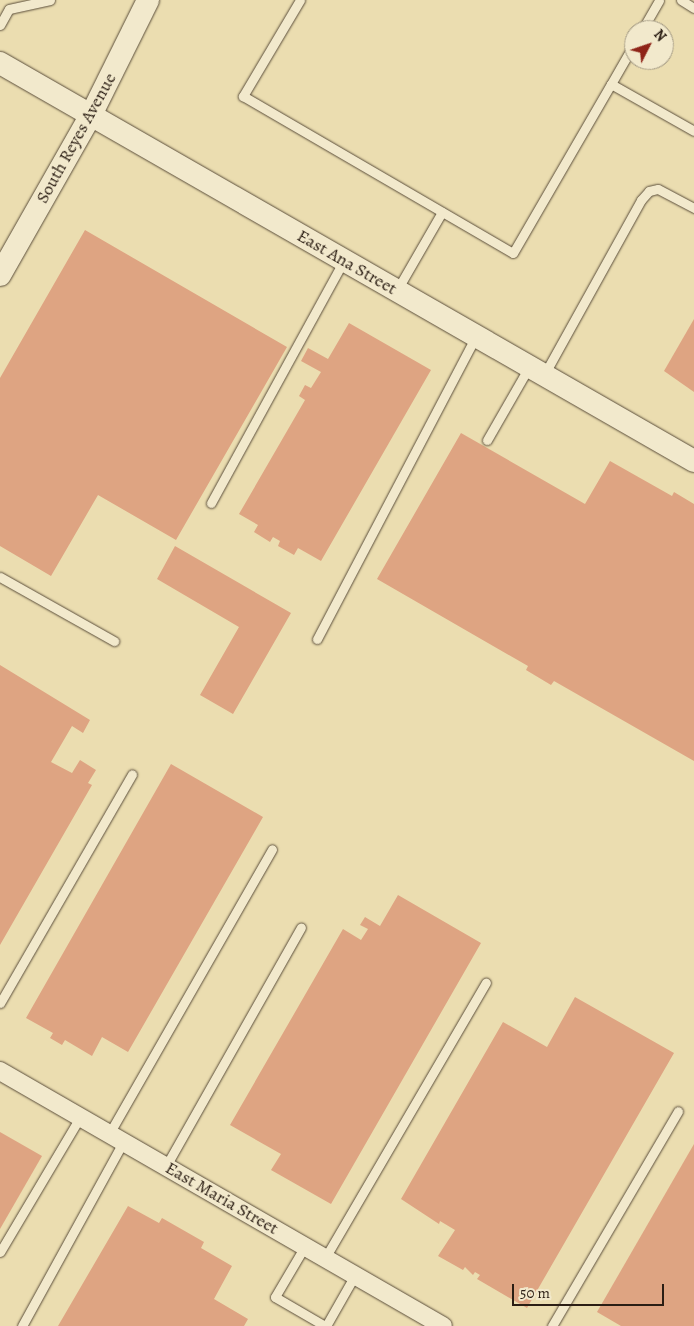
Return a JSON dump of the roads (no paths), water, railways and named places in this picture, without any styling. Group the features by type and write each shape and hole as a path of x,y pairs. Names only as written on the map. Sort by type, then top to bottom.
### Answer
{"street":[{"name":"South Reyes Avenue","path":"0,275 91,115 148,0"},
{"name":"East Ana Street","path":"0,63 694,461"},
{"name":"East Maria Street","path":"0,1071 443,1326"}],"lane":[{"path":"0,25 10,9 50,0"},
{"path":"300,0 243,96 513,254 624,62"},
{"path":"648,20 659,0"},
{"path":"681,0 694,8"},
{"path":"612,84 694,131"},
{"path":"487,440 537,371 641,200 649,191 658,189 694,208"},
{"path":"397,290 442,212"},
{"path":"211,503 344,260"},
{"path":"317,640 476,336"},
{"path":"0,577 114,640"},
{"path":"0,1003 132,774"},
{"path":"22,1326 116,1138 272,849"},
{"path":"166,1166 301,926"},
{"path":"325,1258 486,983"},
{"path":"557,1324 678,1111"},
{"path":"0,1252 80,1117"},
{"path":"305,1246 274,1297 325,1326 355,1275"}]}
